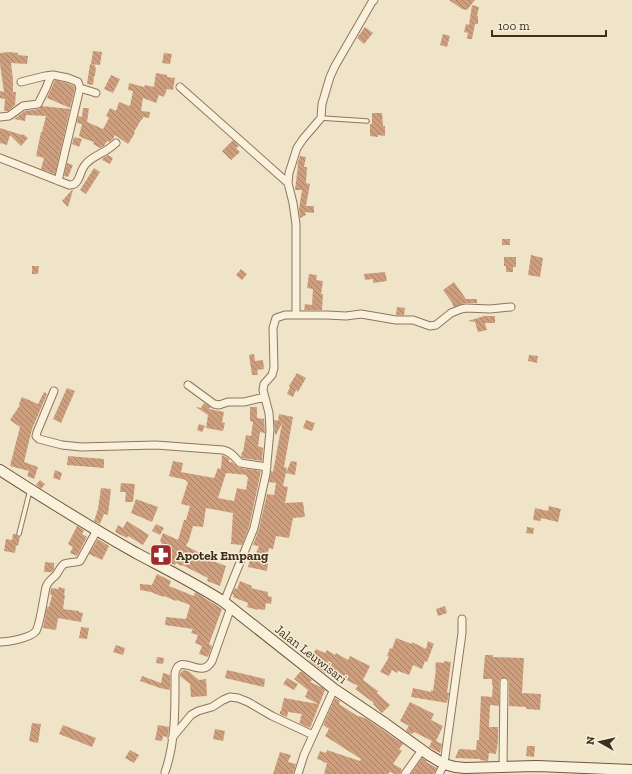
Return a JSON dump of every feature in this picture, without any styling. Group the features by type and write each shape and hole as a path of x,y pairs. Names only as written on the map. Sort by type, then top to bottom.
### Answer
{"main road":[{"name":"Jalan Leuwisari","path":"0,470 97,530 206,591 228,605 334,689 444,764 460,768 537,766 632,770"}],"street":[{"path":"296,315 296,224 288,183 290,173 297,148 321,118 322,104 335,66 374,0"},
{"path":"20,82 53,75 78,82 80,88 58,181"},
{"path":"0,117 9,116 23,106 38,104 50,78 53,75"},
{"path":"180,87 288,183"},
{"path":"80,88 96,93"},
{"path":"0,158 69,186 74,186 85,164 116,144"},
{"path":"165,772 170,757 175,713 175,673 177,667 182,664 205,668 209,666 212,661 228,605 254,528 267,467 270,430 269,413 263,390 264,384 272,375 274,368 273,328 276,318 285,315 346,316 361,314 396,320 413,320 430,326 436,325 451,313 461,309 490,310 510,307"},
{"path":"188,385 214,404 218,405 231,401 244,402 265,397"},
{"path":"54,391 36,432 36,436 39,440 62,445 82,447 156,445 223,450 232,453 240,463 267,467"},
{"path":"0,642 20,639 35,632 38,626 48,582 66,563 75,563 80,561 97,530"},
{"path":"439,774 444,764 462,633 462,619"},
{"path":"503,767 504,682"},
{"path":"298,774 304,755 334,689"},
{"path":"172,738 191,715 198,711 212,707 230,697 248,702 272,716 313,735"},
{"path":"405,774 422,750"}],"lane":[{"path":"321,118 367,121"},
{"path":"19,534 30,489"}],"building":[{"path":"449,0 475,0 467,10 462,9"},
{"path":"472,5 479,7 477,16 478,24 475,24 472,39 467,39 468,33 464,32 466,24 469,25"},
{"path":"365,27 373,33 364,44 357,38"},
{"path":"443,34 450,36 447,47 440,45"},
{"path":"93,51 102,52 100,65 91,64"},
{"path":"9,52 28,56 27,64 11,63 13,92 16,92 15,105 8,111 4,111 5,99 0,98 0,91 4,92 0,53"},
{"path":"164,53 172,54 170,64 162,63"},
{"path":"90,64 95,65 96,67 93,85 87,84"},
{"path":"156,73 175,78 173,90 167,89 164,97 159,95 156,103 143,98 141,111 150,112 149,118 143,117 128,144 115,135 113,139 109,142 107,141 104,146 100,148 93,144 94,142 79,136 82,124 77,123 78,116 82,117 83,108 89,108 87,122 103,129 109,118 106,116 110,108 116,111 119,102 130,106 133,91 128,90 129,83 144,87 145,85 154,87"},
{"path":"111,75 120,79 113,93 104,89"},
{"path":"55,80 74,86 75,88 70,108 47,98"},
{"path":"42,106 70,109 55,174 41,169 44,158 36,156 46,116 26,115 25,121 14,119 25,111 39,109"},
{"path":"372,113 382,113 383,126 385,126 385,136 370,136"},
{"path":"0,128 22,135 23,134 28,138 21,146 10,135 7,145 0,143"},
{"path":"74,137 82,139 79,147 72,144"},
{"path":"233,140 239,146 236,148 240,152 231,160 222,151"},
{"path":"108,155 113,158 110,164 102,160"},
{"path":"300,156 306,157 304,167 307,167 306,183 310,184 306,206 314,206 314,213 305,212 306,215 300,218 299,209 302,190 295,190 297,165"},
{"path":"67,163 73,165 68,177 64,176"},
{"path":"94,168 100,172 86,194 80,190"},
{"path":"73,190 68,207 62,201"},
{"path":"502,239 510,239 510,245 502,245"},
{"path":"531,255 543,258 540,277 528,275"},
{"path":"504,257 516,257 516,267 513,267 513,272 506,272"},
{"path":"32,266 39,266 38,274 32,274"},
{"path":"241,269 247,274 242,280 236,275"},
{"path":"385,272 387,281 373,283 373,279 365,280 364,274"},
{"path":"309,274 317,275 316,280 323,281 321,294 323,294 322,310 304,310 305,304 312,305 313,289 307,288"},
{"path":"454,282 466,299 477,299 477,303 465,303 454,307 443,290"},
{"path":"397,307 405,308 404,315 396,315"},
{"path":"484,316 495,316 495,323 485,323 487,330 478,332 475,322 468,321"},
{"path":"254,354 255,361 263,360 264,369 257,370 258,375 252,375 249,355"},
{"path":"529,355 538,356 537,363 528,361"},
{"path":"297,373 306,378 298,392 296,390 293,397 287,394 290,387 289,386"},
{"path":"67,388 75,391 61,423 53,419"},
{"path":"44,392 47,394 32,429 24,462 38,467 34,479 27,476 29,471 10,466 20,427 10,420 20,405 19,404 22,397 38,404"},
{"path":"204,403 210,407 209,409 224,412 222,422 225,423 223,431 206,428 208,415 196,407 201,408"},
{"path":"250,407 257,407 257,418 264,419 265,433 260,432 258,446 263,448 262,461 241,457 246,435 251,436 253,422 250,421"},
{"path":"279,414 293,417 284,467 287,468 283,486 288,487 285,503 303,502 305,517 293,518 289,538 276,536 273,549 269,548 265,563 268,563 267,571 248,567 250,559 253,560 259,546 253,545 259,529 267,494 274,495 276,483 269,482 271,471 273,472 282,423 276,435 274,420 278,421"},
{"path":"306,420 315,423 312,431 303,428"},
{"path":"199,424 205,426 202,432 197,430"},
{"path":"222,455 229,459 229,462 232,462 239,468 261,471 249,527 242,545 231,544 233,513 206,508 203,527 193,526 186,546 200,553 200,555 209,556 207,559 226,566 220,586 207,581 208,578 182,565 176,563 175,565 155,555 162,543 160,541 163,533 178,540 190,506 181,504 188,482 186,480 169,476 173,461 183,463 181,472 214,478 218,468 221,469","holes":["226,473 247,475 246,490 237,488 234,501 218,498"]},
{"path":"68,456 104,459 104,468 67,465"},
{"path":"291,461 297,462 295,475 286,473"},
{"path":"55,470 62,473 60,480 53,478"},
{"path":"40,480 45,484 41,489 36,485"},
{"path":"121,483 135,484 133,502 125,502 126,492 120,492"},
{"path":"101,488 111,489 108,515 104,514 100,524 94,521 98,509"},
{"path":"136,499 158,507 152,522 131,513"},
{"path":"549,506 561,509 558,522 541,518 541,521 533,520 535,508 548,511"},
{"path":"127,521 149,535 143,545 128,536 127,538 115,532 118,525 123,528"},
{"path":"156,524 164,528 160,535 152,531"},
{"path":"77,526 84,530 82,534 87,537 77,556 70,553 73,547 68,544"},
{"path":"527,527 534,528 533,534 526,533"},
{"path":"13,534 20,537 18,546 16,545 15,553 4,551 6,539 12,540"},
{"path":"98,539 109,546 102,560 89,554"},
{"path":"45,562 54,563 54,569 52,572 44,572"},
{"path":"157,574 171,581 169,586 194,596 195,592 222,609 209,644 212,646 208,657 199,654 202,646 195,643 198,635 191,633 193,629 165,625 166,617 186,619 190,605 151,592 140,590 140,584 152,585"},
{"path":"240,581 252,586 251,588 268,592 268,596 272,597 271,604 266,603 265,610 258,610 247,607 248,603 233,597 234,595 232,594 235,588 237,589"},
{"path":"59,587 65,589 63,609 83,613 81,622 58,618 56,630 43,628 47,607 49,607 52,595 50,595 51,588 58,589"},
{"path":"445,606 447,613 438,616 436,609"},
{"path":"81,627 89,628 87,639 79,638"},
{"path":"396,638 412,644 412,642 426,649 428,641 434,644 427,662 425,661 422,669 413,665 409,675 398,671 397,673 392,670 389,676 380,672 389,657 387,656 390,648 392,649"},
{"path":"116,645 125,648 123,655 113,652"},
{"path":"316,649 325,653 327,650 335,655 336,653 348,660 350,656 370,666 363,680 378,691 377,693 390,705 382,713 373,704 374,703 355,689 358,686 337,675 339,673 329,667 325,673 309,661"},
{"path":"485,655 493,655 493,657 524,658 522,693 541,694 540,710 509,706 509,682 507,678 500,679 499,706 490,706 489,727 498,727 496,754 489,753 488,761 480,759 455,758 459,749 476,750 477,740 479,740 481,696 492,697 492,679 483,679"},
{"path":"157,657 164,658 163,664 156,663"},
{"path":"444,661 451,662 447,703 411,697 413,688 431,692 431,690 433,691 436,662 444,663"},
{"path":"183,670 188,671 199,680 206,679 207,696 191,697 190,684 180,676"},
{"path":"227,670 265,679 264,687 225,678"},
{"path":"300,672 312,680 310,682 325,690 310,728 299,723 302,714 288,712 287,717 280,714 284,698 318,704 305,697 308,690 294,679"},
{"path":"163,673 170,675 170,690 140,681 142,676 161,683"},
{"path":"287,678 298,684 294,690 283,684"},
{"path":"335,698 340,701 339,704 359,717 367,719 403,744 399,749 402,751 393,764 402,769 400,774 390,772 388,774 324,774 327,763 317,759 320,751 326,753 327,750 360,761 361,759 325,736 329,729 323,725"},
{"path":"410,702 434,714 431,720 443,726 436,741 442,744 440,753 429,747 432,741 414,732 412,734 409,733 406,730 409,726 400,721"},
{"path":"32,723 41,724 38,743 29,741"},
{"path":"63,725 96,738 92,747 59,734"},
{"path":"158,725 169,727 167,737 163,736 162,741 155,740"},
{"path":"215,729 225,731 223,741 213,739"},
{"path":"527,746 535,746 534,757 526,756"},
{"path":"130,750 139,755 134,763 125,758"},
{"path":"280,752 291,755 288,762 296,764 293,774 273,774"},
{"path":"422,758 437,768 434,774 411,774"}],"place":[{"name":"Apotek Empang","path":"161,555"}]}
